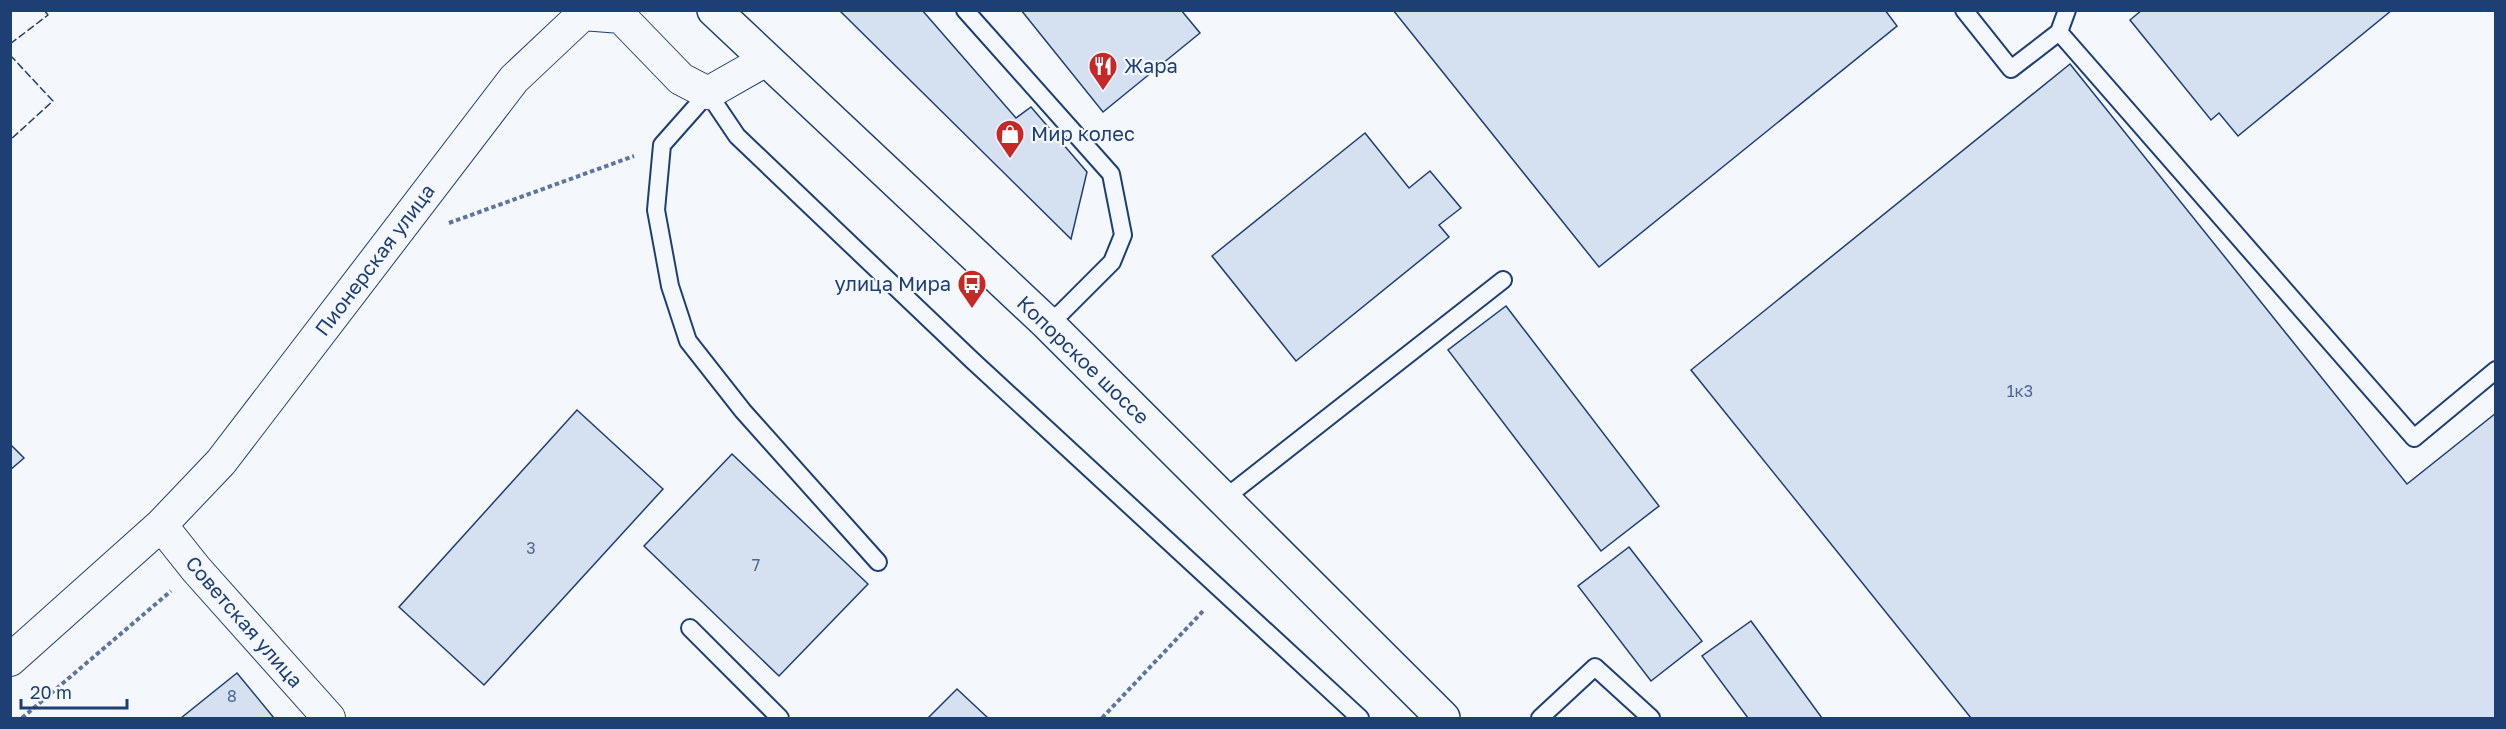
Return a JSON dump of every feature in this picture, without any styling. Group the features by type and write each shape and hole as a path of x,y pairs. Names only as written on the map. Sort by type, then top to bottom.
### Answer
{"main road":[{"name":"Копорское шоссе","path":"714,10 1047,323 1225,498 1443,718"}],"street":[{"name":"Пионерская улица","path":"10,660 161,525 221,462 514,79 583,14 617,14 681,80 708,93"},
{"path":"708,93 766,60"},
{"name":"Советская улица","path":"161,525 196,569 329,718"}],"lane":[{"path":"965,10 1111,174 1123,236 1112,262 1062,312 1047,323"},
{"path":"1964,10 2011,69 2059,32 2067,10"},
{"path":"2059,32 2414,438 2496,370"},
{"path":"878,562 743,411 688,341 670,286 656,210 662,145 708,93 737,136 973,361 1360,718"},
{"path":"1225,498 1503,280"},
{"path":"690,628 780,718"},
{"path":"1540,718 1595,667 1651,718"}],"path":[{"path":"442,225 662,145"},
{"path":"22,718 196,569"},
{"path":"1102,718 1222,591"}],"building":[{"path":"839,10 922,10 1016,118 1031,107 1087,172 1071,239"},
{"path":"1021,10 1181,10 1200,33 1103,112"},
{"path":"1393,10 1885,10 1897,26 1599,267"},
{"path":"2142,10 2392,10 2238,136 2219,113 2211,120 2130,20"},
{"path":"2070,64 2407,484 2496,413 2496,718 1971,718 1691,370"},
{"path":"1365,133 1409,188 1430,171 1461,208 1439,225 1449,237 1296,361 1212,256"},
{"path":"1506,306 1659,506 1601,551 1448,350"},
{"path":"577,410 663,489 484,685 399,607"},
{"path":"10,444 24,458 10,470"},
{"path":"732,454 868,584 779,676 644,546"},
{"path":"1629,547 1702,641 1651,681 1578,586"},
{"path":"1751,621 1822,718 1748,718 1702,656"},
{"path":"237,673 274,718 181,718"},
{"path":"957,689 988,718 928,718"}],"fence":[{"path":"10,44 48,15 44,10"},
{"path":"10,55 53,101 10,140"}],"place":[{"name":"Жара","path":"1103,92"},
{"name":"Мир колес","path":"1010,160"},
{"name":"улица Мира","path":"972,310"}]}
